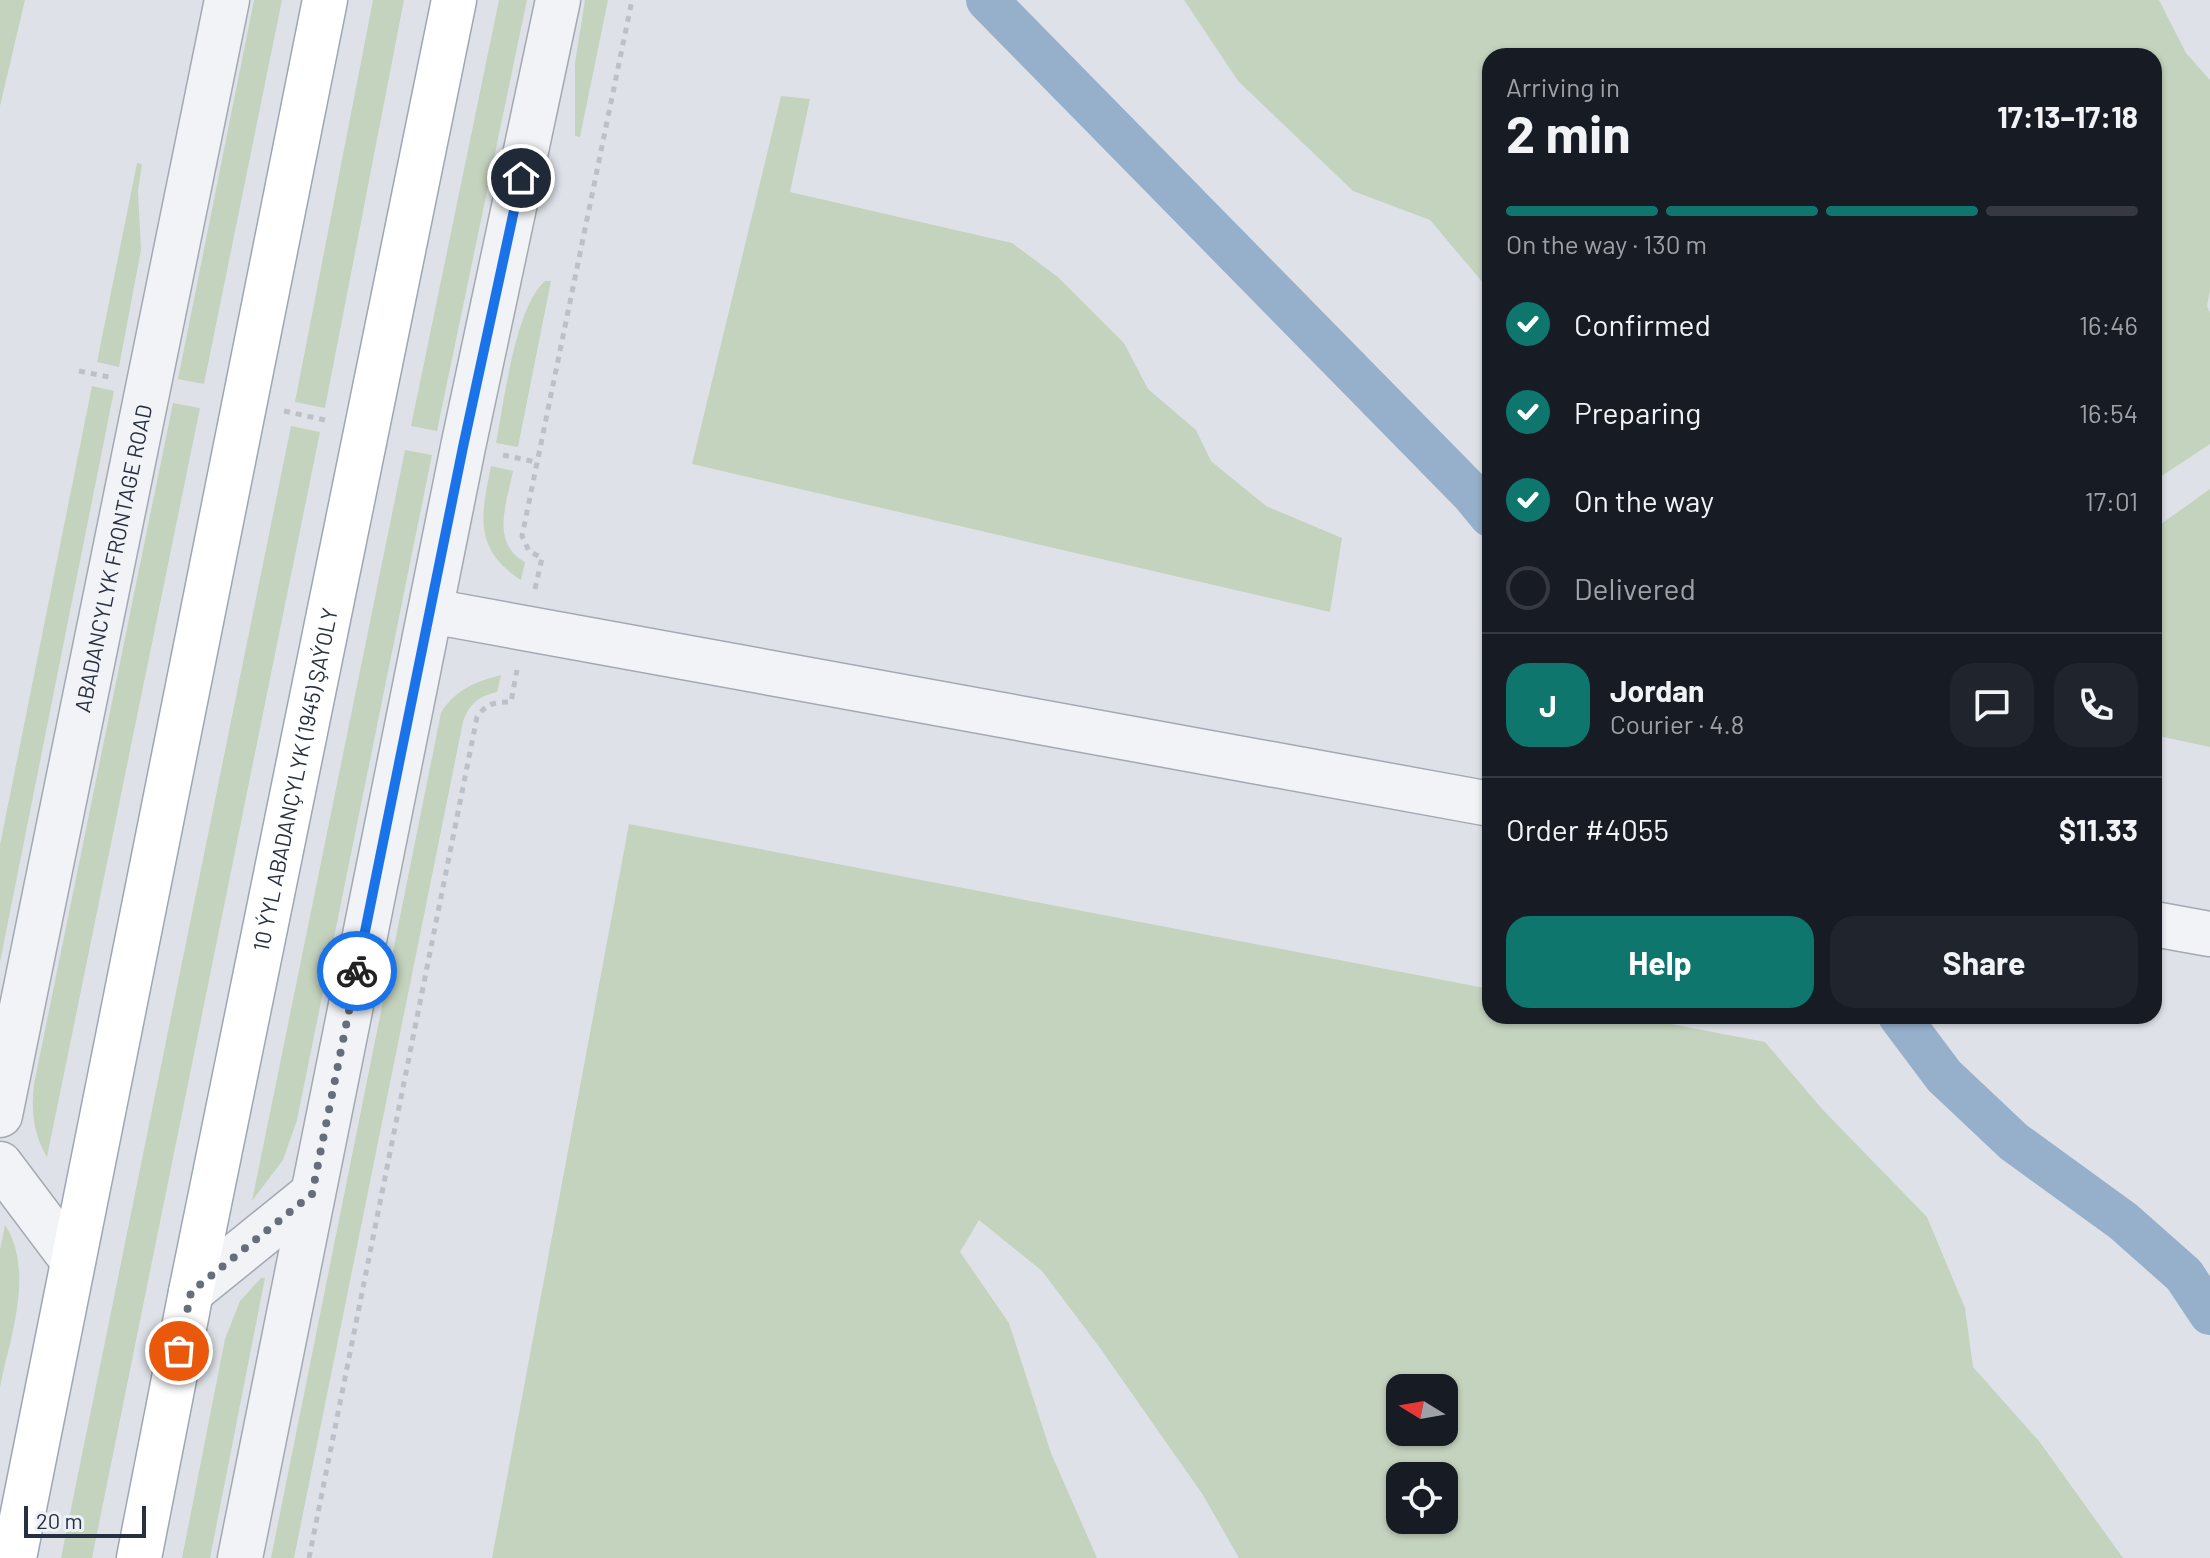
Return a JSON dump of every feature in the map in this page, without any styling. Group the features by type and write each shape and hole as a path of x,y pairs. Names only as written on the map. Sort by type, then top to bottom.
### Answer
{"main road":[{"path":"14,1558 325,0"},
{"name":"10 ÝYL ABADANÇYLYK (1945) ŞAÝOLY","path":"139,1558 454,0"}],"street":[{"name":"ABADANCYLYK FRONTAGE ROAD","path":"0,1115 227,0"},
{"path":"240,1558 463,447 558,0"},
{"path":"431,611 1482,803"},
{"path":"2162,925 2210,934"},
{"path":"0,1164 73,1261"},
{"path":"191,1292 312,1194"}],"path":[{"path":"309,1558 477,717 483,708 493,702 511,702 542,558 529,551 522,536 632,0"},
{"path":"79,371 150,385"},
{"path":"245,404 367,428"},
{"path":"463,447 536,462"}],"green space":[{"path":"0,0 25,0 0,106"},
{"path":"254,0 282,0 204,384 178,379"},
{"path":"373,0 404,0 325,408 295,402"},
{"path":"499,0 527,0 437,431 411,426"},
{"path":"585,0 608,0 580,137 575,136 575,63"},
{"path":"1184,0 2159,0 2186,53 2210,80 2210,290 2207,306 2210,313 2210,444 2162,476 2162,48 1482,48 1482,282 1430,220 1353,191 1238,81"},
{"path":"781,96 810,99 790,192 1012,243 1058,277 1124,343 1148,389 1196,430 1211,461 1266,506 1342,538 1330,612 692,464"},
{"path":"137,163 142,164 138,191 141,250 119,367 97,362"},
{"path":"545,281 551,281 518,447 496,443 518,333 535,294"},
{"path":"92,386 114,391 0,962 0,845"},
{"path":"173,403 200,408 47,1157 34,1122 34,1084"},
{"path":"291,426 320,432 92,1558 61,1558"},
{"path":"405,450 432,455 297,1120 283,1160 252,1201"},
{"path":"491,466 513,471 505,509 504,533 514,554 525,562 521,580 495,556 484,530 483,515"},
{"path":"2210,489 2210,747 2162,737 2162,523"},
{"path":"501,675 497,692 476,702 463,722 294,1558 271,1558 441,713 452,698 467,688"},
{"path":"629,824 1482,987 1482,1024 1671,1024 1765,1042 1823,1110 1927,1217 1965,1308 1973,1367 2039,1441 2123,1558 1239,1558 1203,1495 1042,1271 979,1220 960,1252 1009,1323 1051,1453 1097,1558 492,1558"},
{"path":"5,1225 14,1243 19,1284 18,1305 0,1387 0,1250"},
{"path":"261,1278 265,1278 210,1558 182,1558 225,1339 240,1301"}],"waterway":[{"path":"987,0 1482,506"},
{"path":"1905,1024 1944,1076 2014,1142 2123,1221 2184,1275 2210,1314"}],"way so far":[{"path":"179,1351 191,1292 312,1194 357,971"}],"route":[{"path":"357,971 521,178"}]}
